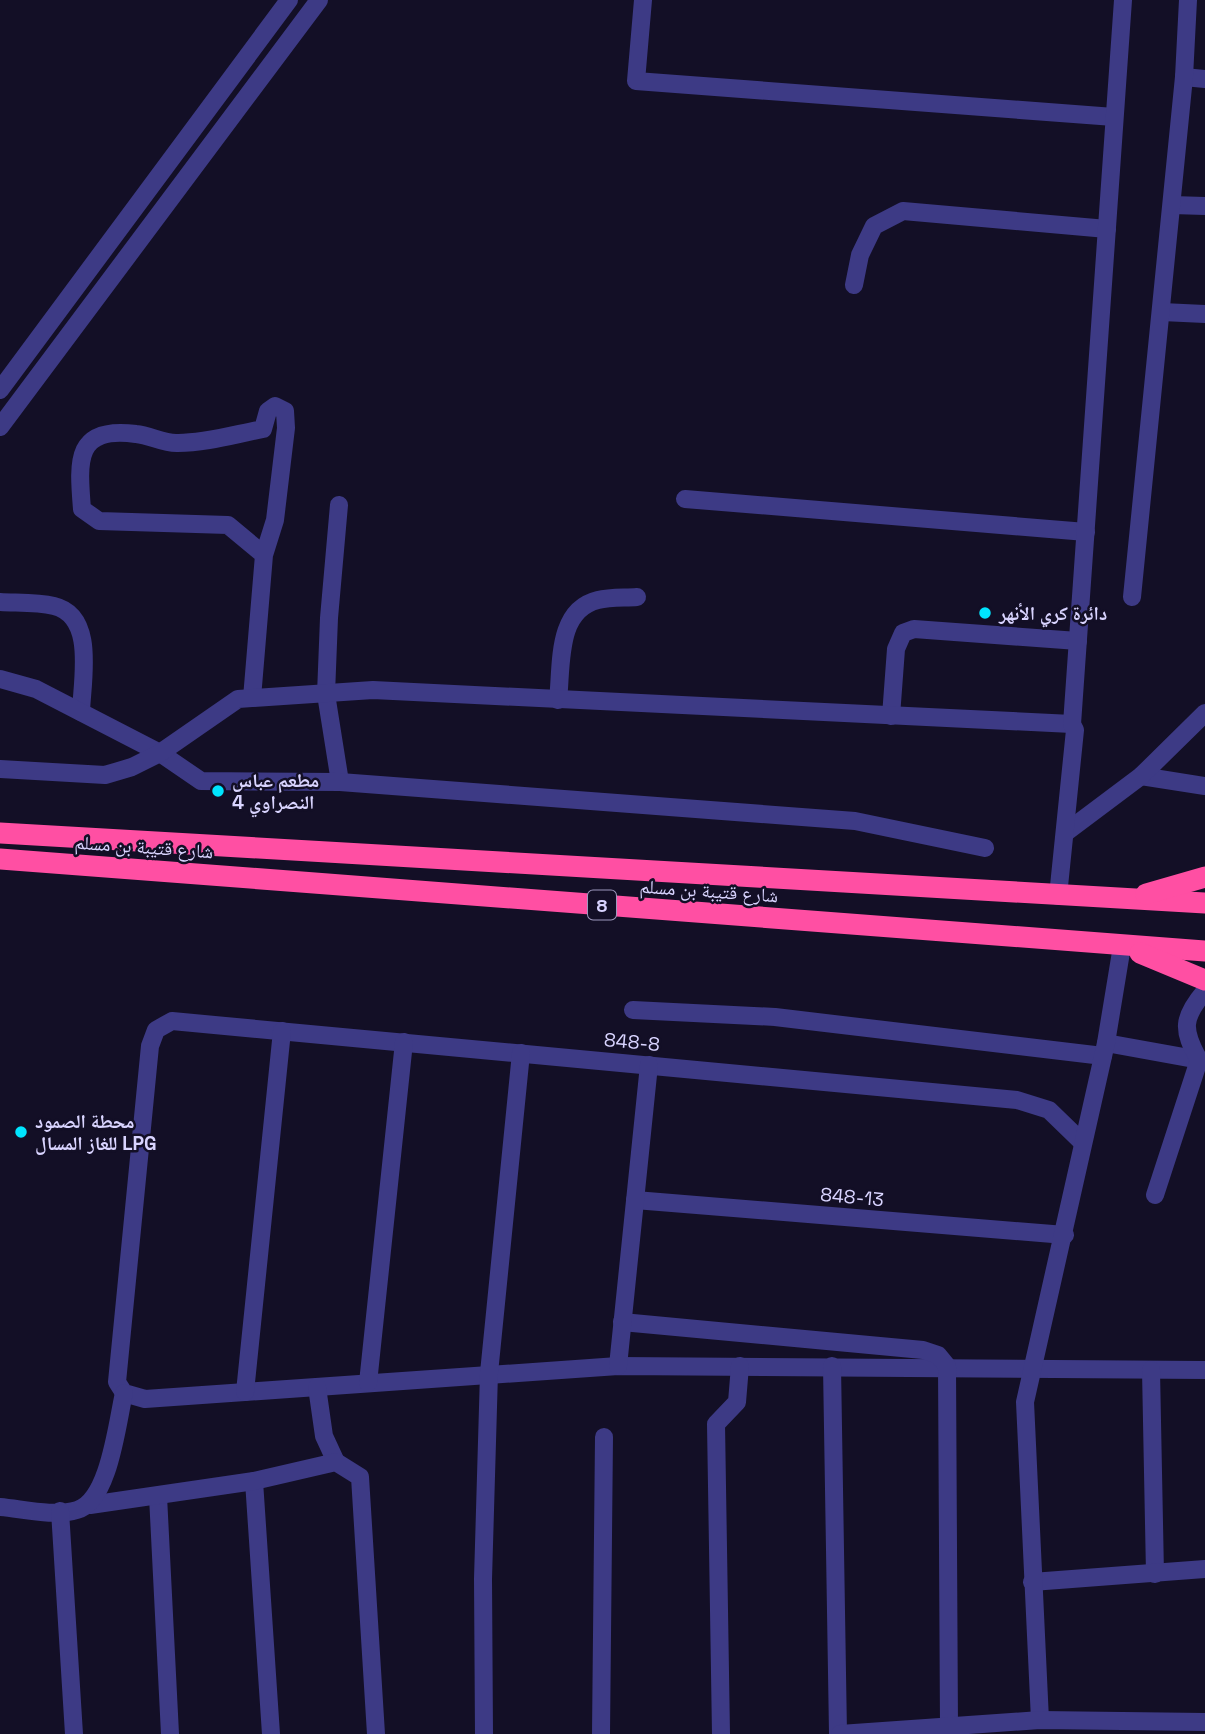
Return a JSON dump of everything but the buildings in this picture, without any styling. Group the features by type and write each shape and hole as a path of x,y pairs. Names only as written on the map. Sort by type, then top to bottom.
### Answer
{"highway":[{"name":"شارع قتيبة بن مسلم","path":"0,833 1205,903"},
{"name":"شارع قتيبة بن مسلم","path":"0,859 1205,951"},
{"path":"1123,900 1205,877"},
{"path":"1122,946 1205,980"}],"street":[{"path":"0,390 289,0"},
{"path":"0,427 318,0"},
{"path":"643,0 636,81 1114,117"},
{"path":"1058,896 1075,730 1072,724 1123,0"},
{"path":"1132,597 1162,312 1184,77 1188,0"},
{"path":"1184,77 1205,79"},
{"path":"1172,205 1205,206"},
{"path":"854,285 860,255 874,226 903,211 1107,229"},
{"path":"1162,312 1205,314"},
{"path":"252,698 264,555 275,520 286,428 285,411 275,406 268,411 263,429 177,444 136,434 98,434 89,441 79,471 82,509 99,521 228,525 264,555"},
{"path":"685,499 1086,532"},
{"path":"339,505 329,618 326,694 340,782"},
{"path":"558,700 567,623 577,611 597,600 637,597"},
{"path":"0,602 56,607 77,621 83,638 81,712"},
{"path":"891,716 897,649 902,633 914,629 1078,641"},
{"path":"0,679 36,689 160,753 201,781 340,782 855,821 985,848"},
{"path":"0,769 105,775 160,753 238,699 373,690 1072,724"},
{"path":"1065,833 1141,776 1205,713"},
{"path":"1141,776 1205,786"},
{"path":"1040,1720 1024,1419 1031,1370 1065,1235 1082,1142 1105,1049 1122,946"},
{"path":"1202,1061 1188,1040 1185,1028 1191,1007 1205,991"},
{"path":"632,1010 775,1017 1202,1061"},
{"name":"848-8","path":"124,1393 116,1375 148,1059 152,1037 163,1024 181,1021 1028,1101 1049,1111 1082,1142"},
{"path":"245,1392 282,1031"},
{"path":"368,1383 404,1042"},
{"path":"484,1734 483,1579 489,1373 522,1053"},
{"path":"1155,1195 1202,1061"},
{"path":"618,1366 649,1065"},
{"name":"848-13","path":"635,1200 1065,1235"},
{"path":"622,1322 923,1350 939,1354 947,1366 948,1728"},
{"path":"90,1505 101,1489 124,1393 145,1399 618,1366 947,1366 1031,1370 1205,1370"},
{"path":"721,1734 716,1424 737,1402 740,1366"},
{"path":"832,1366 839,1734 948,1728 991,1729 1040,1720 1103,1727 1205,1721"},
{"path":"1151,1370 1154,1574"},
{"path":"317,1387 324,1436 336,1462 360,1477 376,1734"},
{"path":"601,1734 604,1437"},
{"path":"0,1507 75,1511 90,1505 254,1481 336,1462"},
{"path":"254,1481 271,1734"},
{"path":"158,1496 170,1734"},
{"path":"60,1511 75,1734"},
{"path":"1032,1582 1205,1569"}],"place":[{"name":"دائرة كري الأنهر","path":"985,613"},
{"name":"مطعم عباس النصراوي 4","path":"218,791"},
{"name":"محطة الصمود للغاز المسال LPG","path":"21,1132"}]}
